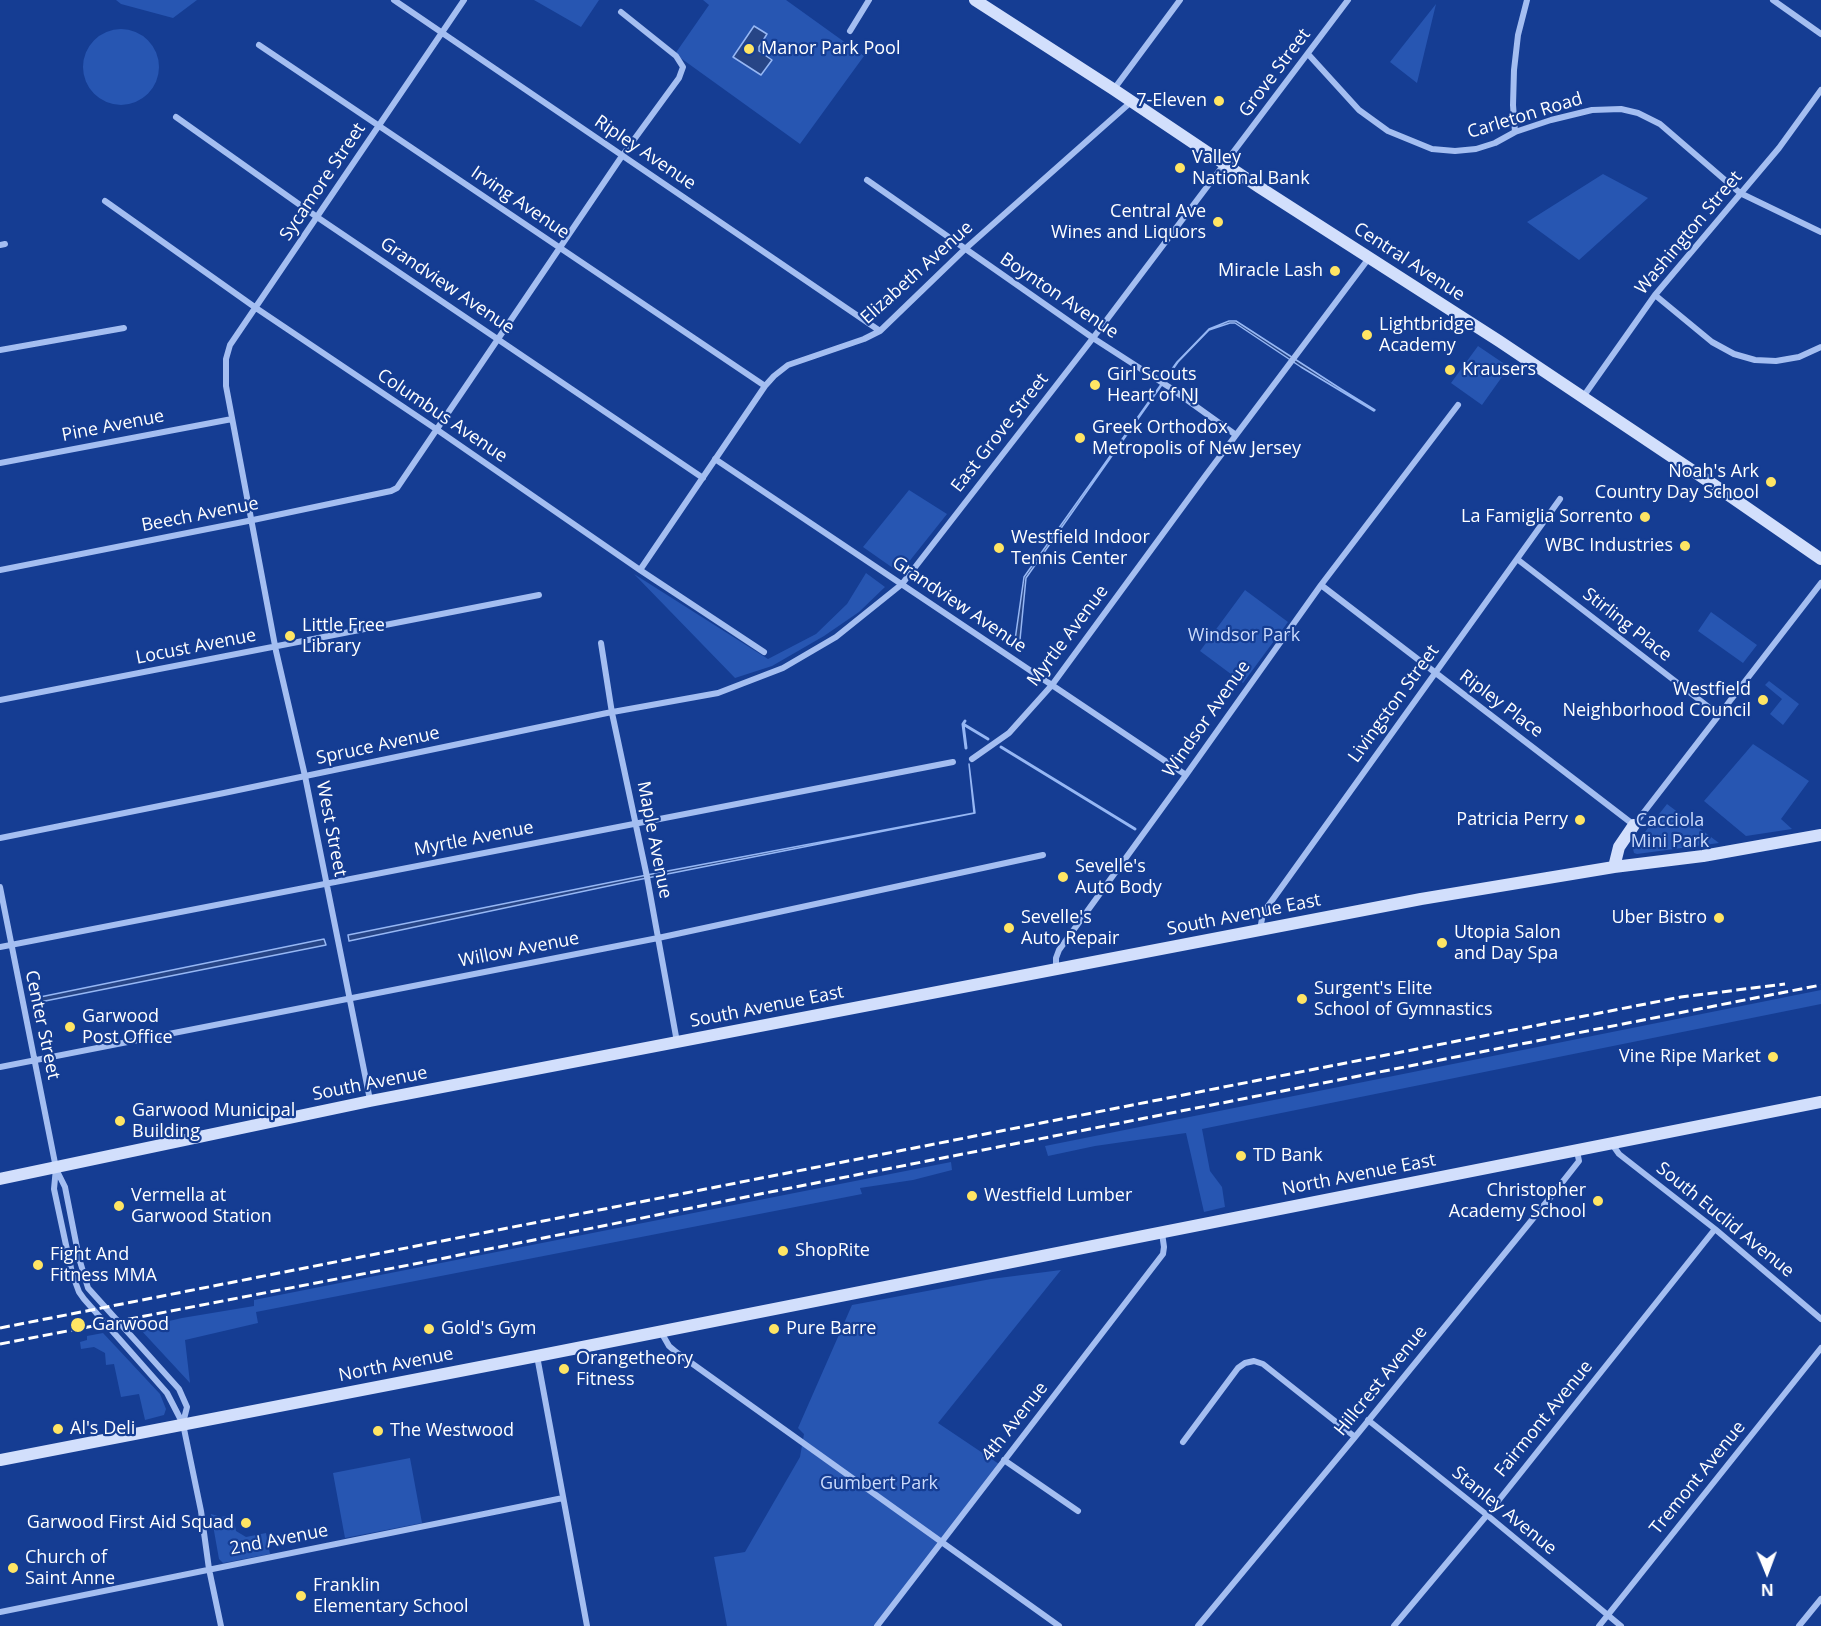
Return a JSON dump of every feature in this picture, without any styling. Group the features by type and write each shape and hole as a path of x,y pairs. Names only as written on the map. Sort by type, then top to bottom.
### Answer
{"main road":[{"name":"Central Avenue","path":"975,0 1225,165 1499,341 1821,559"},
{"path":"1614,867 1619,847 1634,825"},
{"name":"South Avenue East","path":"677,1042 1437,896 1614,867 1702,856 1821,835"},
{"name":"South Avenue","path":"0,1179 370,1101 677,1042"},
{"name":"North Avenue East","path":"904,1283 1821,1102"},
{"name":"North Avenue","path":"0,1460 904,1283"}],"street":[{"name":"Ripley Avenue","path":"394,0 880,331"},
{"name":"Sycamore Street","path":"226,386 227,352 464,0"},
{"path":"850,31 869,0"},
{"path":"1113,90 1180,0"},
{"name":"Grove Street","path":"1225,165 1348,0"},
{"path":"1515,132 1514,70 1518,35 1527,0"},
{"path":"1773,0 1821,34"},
{"path":"436,429 622,156 679,78 682,67 676,56 621,12"},
{"name":"Irving Avenue","path":"259,45 765,386"},
{"name":"Carleton Road","path":"1308,54 1359,110 1388,131 1432,149 1455,151 1476,149 1515,132 1592,110 1621,109 1638,113 1659,124 1740,194 1821,232"},
{"name":"Washington Street","path":"1583,398 1655,295 1779,148 1821,90"},
{"name":"Elizabeth Avenue","path":"640,570 765,386 788,365 864,339 880,331 965,249 1132,102"},
{"name":"Grandview Avenue","path":"176,117 317,217 703,478"},
{"name":"East Grove Street","path":"761,676 783,668 836,637 902,584 1094,338 1225,165"},
{"name":"Boynton Avenue","path":"867,180 1236,435"},
{"name":"Columbus Avenue","path":"105,201 255,308 764,652"},
{"name":"Myrtle Avenue","path":"972,759 1009,733 1052,685 1369,258"},
{"path":"1655,295 1712,342 1734,354 1755,360 1776,360 1799,357 1821,347"},
{"path":"0,350 124,328"},
{"name":"West Street","path":"226,386 253,520 275,647 305,776 370,1101"},
{"name":"Windsor Avenue","path":"1056,969 1059,950 1321,585 1458,405"},
{"name":"Pine Avenue","path":"0,463 232,419"},
{"name":"Beech Avenue","path":"0,570 391,491 397,488 436,429"},
{"name":"Grandview Avenue","path":"716,459 1186,775"},
{"name":"Livingston Street","path":"1260,930 1263,914 1560,500"},
{"name":"Stirling Place","path":"1517,559 1719,715"},
{"path":"1634,825 1821,583"},
{"name":"Ripley Place","path":"1321,585 1634,825"},
{"name":"Locust Avenue","path":"0,700 539,595"},
{"name":"Maple Avenue","path":"601,643 612,712 636,822 677,1042"},
{"name":"Spruce Avenue","path":"0,838 612,712 718,693 761,676"},
{"name":"Myrtle Avenue","path":"0,947 953,762"},
{"name":"Willow Avenue","path":"0,1066 658,938 1043,855"},
{"name":"Center Street","path":"0,887 56,1168 65,1187 79,1258 88,1288 179,1389 187,1407 183,1424"},
{"name":"South Euclid Avenue","path":"1612,1144 1619,1154 1715,1229 1821,1318"},
{"name":"Hillcrest Avenue","path":"1197,1626 1355,1437 1579,1161 1577,1151"},
{"name":"Center Street","path":"56,1168 54,1189 69,1263 79,1292 167,1393 183,1424"},
{"name":"Fairmont Avenue","path":"1394,1626 1487,1515 1715,1229"},
{"name":"4th Avenue","path":"877,1626 1163,1254 1162,1233"},
{"path":"661,1331 669,1346 676,1352 1059,1626"},
{"name":"Tremont Avenue","path":"1599,1626 1821,1348"},
{"path":"537,1356 587,1626"},
{"path":"1183,1443 1238,1368 1254,1361 1263,1364 1355,1437"},
{"name":"Stanley Avenue","path":"1368,1420 1621,1626"},
{"path":"183,1424 221,1626"},
{"path":"1004,1460 1078,1510"},
{"name":"2nd Avenue","path":"0,1612 563,1498"},
{"path":"1799,1626 1821,1599"}],"green space":[{"path":"116,0 197,0 173,18 121,4"},
{"path":"534,0 599,0 581,27"},
{"path":"703,0 786,0 864,56 800,144 675,54 709,5"},
{"path":"1436,4 1417,83 1390,62"},
{"path":"121,29 135,32 148,40 156,53 159,67 156,81 148,94 135,102 121,105 107,102 94,94 86,81 83,67 86,53 94,40 107,32"},
{"path":"1603,174 1648,198 1579,260 1527,222"},
{"path":"1478,346 1509,367 1482,405 1451,383"},
{"path":"909,490 947,514 900,573 863,547"},
{"path":"866,573 885,587 859,612 824,636 772,666 735,678 634,574 768,659 816,634 847,604"},
{"name":"Windsor Park","path":"1245,590 1288,622 1243,683 1200,651"},
{"path":"1711,612 1757,645 1743,663 1698,631"},
{"path":"1769,681 1799,704 1783,725 1770,714 1782,699 1765,685"},
{"path":"1753,744 1809,781 1781,819 1792,829 1746,836 1704,801"},
{"name":"Cacciola Mini Park","path":"1667,804 1719,843 1634,853 1633,849 1641,837"},
{"path":"1821,990 1821,1004 1202,1129 1210,1171 1222,1187 1225,1207 1204,1212 1186,1133 1095,1146 1048,1156 1045,1146"},
{"path":"951,1162 952,1170 913,1180 860,1188 862,1194 256,1312 258,1323 185,1340 190,1383 139,1328 254,1306 254,1300"},
{"name":"Gumbert Park","path":"1061,1270 938,1423 999,1464 880,1626 727,1626 714,1557 745,1552 800,1457 804,1434 798,1428 852,1305 991,1279"},
{"path":"103,1333 160,1394 166,1409 164,1415 145,1420 139,1394 121,1397 114,1364 106,1365 105,1353 94,1347 81,1349 80,1342 87,1340 87,1336"},
{"path":"410,1458 422,1523 345,1538 333,1473"},
{"path":"211,1514 221,1517 233,1515 236,1531 246,1537 266,1533 270,1554 223,1563 219,1559"}],"shaded area":[{"name":"Manor Park Pool","path":"754,26 767,34 759,51 772,60 761,75 733,57"},
{"path":"1229,321 1236,321 1375,410 1301,367 1235,323 1209,330 1178,362 1026,578 1019,650 1014,647 1024,577 1177,362 1209,329"},
{"path":"969,764 975,813 632,881 349,941 348,935 974,813"},
{"path":"324,939 326,945 40,1002 40,997"}],"waterway":[{"path":"965,721 963,724 966,748"},
{"path":"963,724 988,739"},
{"path":"1001,747 1135,829"}],"railway":[{"path":"0,1328 1681,997 1785,984"},
{"path":"0,1344 1821,985"}],"place":[{"name":"Manor Park Pool","path":"749,49"},
{"name":"7-Eleven","path":"1219,101"},
{"name":"Valley National Bank","path":"1180,168"},
{"name":"Central Ave Wines and Liquors","path":"1218,222"},
{"name":"Miracle Lash","path":"1335,271"},
{"name":"Lightbridge Academy","path":"1367,335"},
{"name":"Krausers","path":"1450,370"},
{"name":"Girl Scouts Heart of NJ","path":"1095,385"},
{"name":"Greek Orthodox Metropolis of New Jersey","path":"1080,438"},
{"name":"Noah's Ark Country Day School","path":"1771,482"},
{"name":"La Famiglia Sorrento","path":"1645,517"},
{"name":"WBC Industries","path":"1685,546"},
{"name":"Westfield Indoor Tennis Center","path":"999,548"},
{"name":"Little Free Library","path":"290,636"},
{"name":"Westfield Neighborhood Council","path":"1763,700"},
{"name":"Patricia Perry","path":"1580,820"},
{"name":"Sevelle's Auto Body","path":"1063,877"},
{"name":"Uber Bistro","path":"1719,918"},
{"name":"Sevelle's Auto Repair","path":"1009,928"},
{"name":"Utopia Salon and Day Spa","path":"1442,943"},
{"name":"Surgent's Elite School of Gymnastics","path":"1302,999"},
{"name":"Garwood Post Office","path":"70,1027"},
{"name":"Vine Ripe Market","path":"1773,1057"},
{"name":"Garwood Municipal Building","path":"120,1121"},
{"name":"TD Bank","path":"1241,1156"},
{"name":"Westfield Lumber","path":"972,1196"},
{"name":"Christopher Academy School","path":"1598,1201"},
{"name":"Vermella at Garwood Station","path":"119,1206"},
{"name":"ShopRite","path":"783,1251"},
{"name":"Fight And Fitness MMA","path":"38,1265"},
{"name":"Garwood","path":"78,1325"},
{"name":"Gold's Gym","path":"429,1329"},
{"name":"Pure Barre","path":"774,1329"},
{"name":"Orangetheory Fitness","path":"564,1369"},
{"name":"Al's Deli","path":"58,1429"},
{"name":"The Westwood","path":"378,1431"},
{"name":"Garwood First Aid Squad","path":"246,1523"},
{"name":"Church of Saint Anne","path":"13,1568"},
{"name":"Franklin Elementary School","path":"301,1596"}]}
